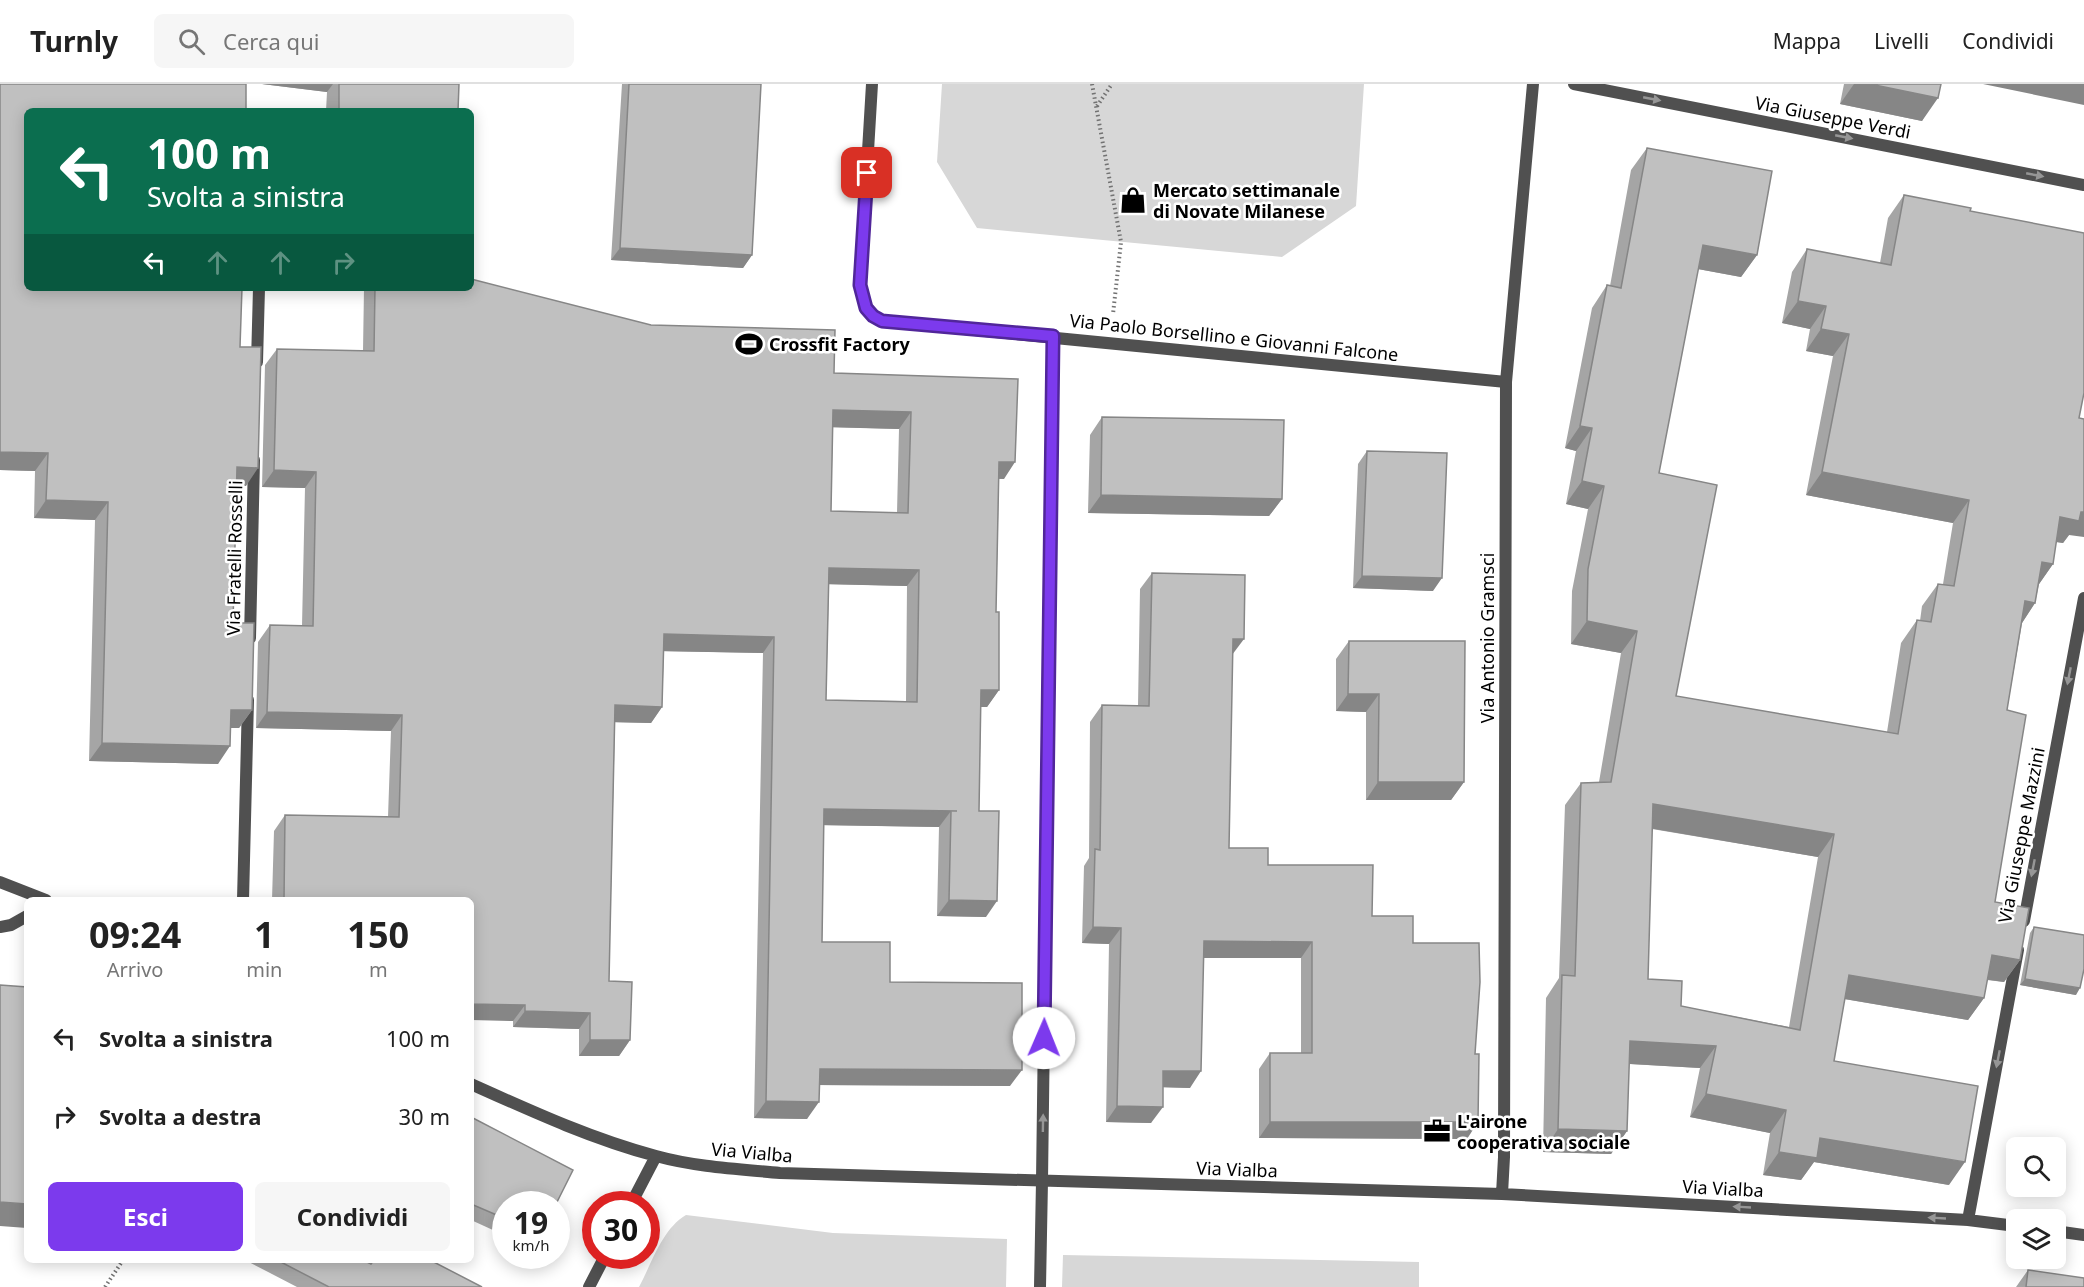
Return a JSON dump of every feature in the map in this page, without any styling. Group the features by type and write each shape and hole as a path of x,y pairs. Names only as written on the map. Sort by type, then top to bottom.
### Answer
{"street":[{"name":"Via Paolo Borsellino e Giovanni Falcone","path":"872,84 860,285 866,308 882,321 1506,382"},
{"name":"Via Antonio Gramsci","path":"1502,1194 1504,1157 1506,382 1533,84"},
{"name":"Via Giuseppe Verdi","path":"1574,84 2084,185"},
{"path":"256,370 259,291"},
{"path":"1040,1287 1053,336"},
{"name":"Via Fratelli Rosselli","path":"249,653 254,453"},
{"name":"Via Giuseppe Mazzini","path":"1968,1220 2084,598"},
{"path":"243,897 248,688"},
{"path":"0,882 38,897"},
{"path":"0,927 11,925 24,918"},
{"name":"Via Vialba","path":"474,1085 566,1126 656,1156 700,1166 780,1173 1502,1194 1968,1220 2006,1225"},
{"path":"638,1191 656,1156"},
{"path":"2066,1233 2084,1235"},
{"path":"589,1287 598,1269"}],"path":[{"path":"1092,84 1122,242 1109,342"},
{"path":"1097,106 1112,84"},
{"path":"105,1287 121,1263"}],"shaded area":[{"path":"942,84 1364,84 1356,206 1282,257 977,228 937,162"},
{"path":"686,1215 833,1233 1007,1239 1006,1287 639,1287 648,1269 660,1269 660,1244 678,1221"},
{"path":"1063,1255 1419,1262 1419,1287 1062,1287"}],"building":[{"path":"0,84 246,84 246,108 24,108 24,291 242,291 240,347 261,347 258,468 237,467 233,623 254,623 252,710 231,710 230,746 102,743 108,502 46,500 48,453 0,452"},
{"path":"339,84 459,84 458,108 339,108"},
{"path":"629,84 761,84 752,255 620,248"},
{"path":"1870,84 1941,84 1938,98"},
{"path":"1647,148 1772,171 1757,255 1703,245 1659,473 1717,485 1676,696 1898,734 1917,620 1931,622 1938,584 1954,586 1969,500 1822,472 1849,334 1821,329 1826,306 1798,301 1807,249 1891,265 1904,195 1971,208 1970,211 2084,233 2084,393 2079,418 2084,419 2084,512 2081,512 2079,521 2060,517 2053,564 2042,562 2035,603 2025,601 2007,710 2026,715 1995,902 2029,908 2020,960 1992,955 1984,998 1849,975 1834,1061 1978,1086 1965,1162 1820,1138 1817,1158 1779,1152 1786,1110 1706,1094 1716,1046 1630,1041 1627,1131 1558,1129 1562,975 1575,976 1581,783 1611,782 1637,631 1587,621 1588,569 1604,486 1582,481 1592,428 1580,426 1607,285 1621,288","holes":["1653,804 1834,834 1800,1030 1681,1006 1682,981 1648,979"]},
{"path":"474,280 651,325 835,330 834,373 1018,379 1015,462 999,462 996,612 999,612 999,690 981,690 979,811 999,811 997,901 949,900 951,811 957,811 824,809 822,942 890,942 890,982 1022,983 1022,1070 820,1069 819,1102 766,1101 774,637 664,634 662,707 615,705 609,981 632,982 630,1040 590,1040 590,1013 525,1011 525,1005 474,1004 474,897 284,897 285,815 399,817 402,715 267,712 270,625 313,626 316,472 274,470 277,349 374,351 375,291 474,291","holes":["833,410 911,412 908,513 831,511","829,568 919,570 917,702 826,700"]},
{"path":"1102,417 1284,420 1282,499 1101,495"},
{"path":"1367,451 1447,453 1442,578 1362,576"},
{"path":"1152,573 1245,575 1244,639 1233,639 1229,848 1268,848 1268,865 1373,865 1372,916 1413,916 1413,943 1479,943 1480,982 1475,1054 1479,1054 1478,1122 1270,1122 1270,1053 1312,1053 1312,942 1204,941 1201,1071 1163,1071 1163,1107 1117,1106 1121,928 1093,927 1095,849 1100,850 1102,705 1149,706"},
{"path":"1349,641 1465,641 1464,782 1378,782 1379,694 1348,694"},
{"path":"2034,927 2084,935 2084,969 2080,988 2025,979"},
{"path":"0,985 24,987 24,1204 0,1202"},
{"path":"474,1119 573,1170 562,1191 492,1191 492,1213 474,1205"},
{"path":"283,1263 436,1263 482,1287 329,1287"},
{"path":"2028,1270 2084,1278 2084,1287 2026,1287"}],"place":[{"name":"Mercato settimanale di Novate Milanese","path":"1133,200"},
{"name":"Crossfit Factory","path":"749,344"},
{"name":"L'airone cooperativa sociale","path":"1437,1131"}],"route":[{"path":"867,173 860,285 861,296 866,308 873,316 882,321 1053,336 1044,1038"}]}
